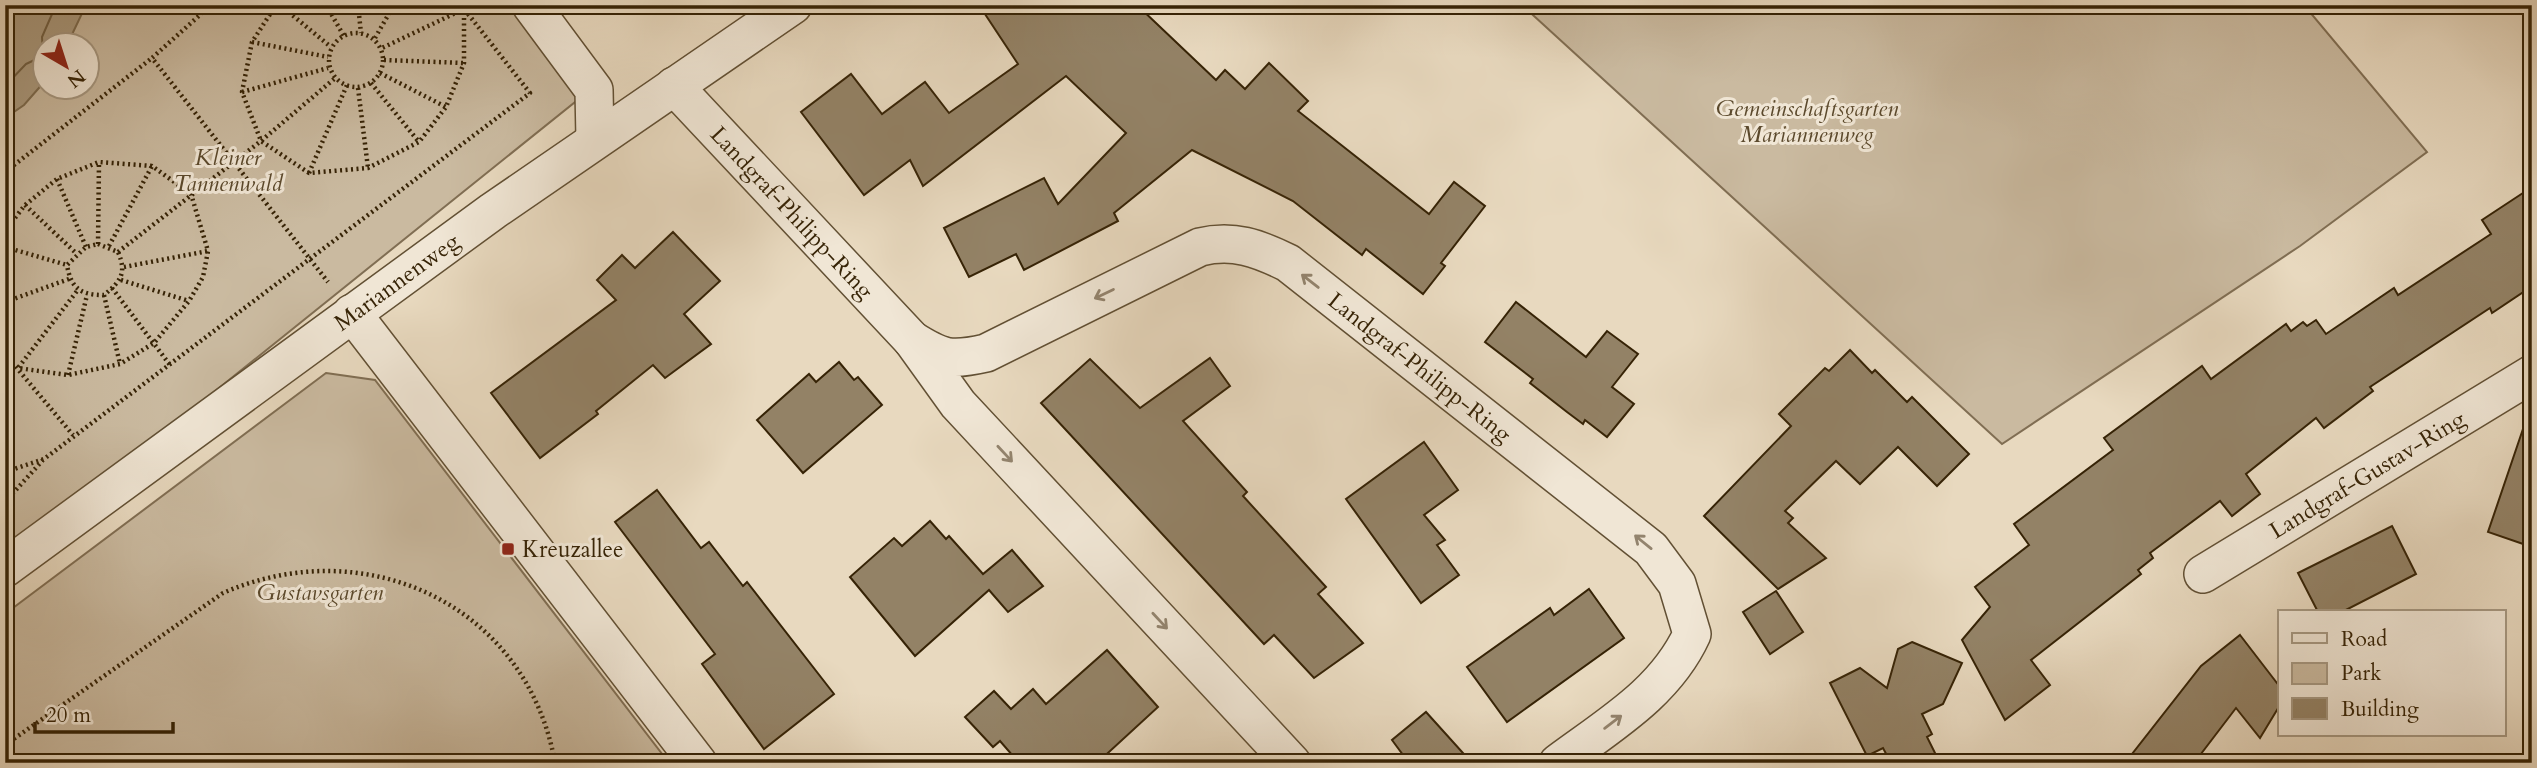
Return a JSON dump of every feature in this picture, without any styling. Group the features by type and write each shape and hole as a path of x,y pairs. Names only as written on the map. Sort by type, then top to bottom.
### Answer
{"street":[{"path":"531,5 594,90 595,139"},
{"name":"Mariannenweg","path":"5,568 352,313 595,139 793,5"},
{"name":"Landgraf-Philipp-Ring","path":"674,86 912,340 958,404 1292,763"},
{"name":"Landgraf-Philipp-Ring","path":"912,340 939,357 958,359 985,353 1200,247 1217,243 1242,244 1288,263 1651,549 1677,584 1692,634 1680,659 1642,700 1558,763"},
{"path":"352,313 698,763"},
{"name":"Landgraf-Gustav-Ring","path":"2203,574 2532,374"}],"path":[{"path":"5,173 152,58 211,5"},
{"path":"331,47 278,5 252,42 242,92 261,141 309,173 368,168 419,142 446,107 464,63 463,7"},
{"path":"326,5 344,36"},
{"path":"358,5 361,33"},
{"path":"374,38 394,5"},
{"path":"382,48 463,7"},
{"path":"5,502 44,459 73,435 530,93 463,7"},
{"path":"361,33 374,38 382,48 384,60 380,73 371,83 358,88 334,79 328,68 331,47 344,36 361,33"},
{"path":"252,42 328,57"},
{"path":"152,58 352,313"},
{"path":"384,60 464,63"},
{"path":"242,92 328,68"},
{"path":"380,73 446,107"},
{"path":"118,252 261,141 334,79"},
{"path":"371,83 419,142"},
{"path":"309,173 347,85"},
{"path":"358,88 368,168"},
{"path":"98,244 99,162"},
{"path":"5,231 25,205 57,179 99,162 152,166 191,194 208,251 203,277 189,302 154,343 120,364 68,375 18,368"},
{"path":"109,246 152,166"},
{"path":"57,179 86,247"},
{"path":"25,205 77,254"},
{"path":"98,244 109,246 118,252 124,267 121,280 104,295 87,295 77,291 69,279 67,265 86,247 98,244"},
{"path":"5,247 67,265"},
{"path":"124,267 208,251"},
{"path":"5,302 69,279"},
{"path":"121,280 189,302"},
{"path":"113,288 170,365"},
{"path":"18,368 77,291"},
{"path":"68,375 87,295"},
{"path":"104,295 120,364"},
{"path":"5,354 73,435"},
{"path":"5,472 44,459"},
{"path":"5,745 223,593 247,583 297,571 349,570 388,578 424,591 447,603 488,635 506,654 534,698 545,722 555,763"}],"green space":[{"name":"Kleiner Tannenwald","path":"5,5 517,5 585,94 5,560"},
{"name":"Gemeinschaftsgarten Mariannenweg","path":"1522,5 2304,5 2427,152 2300,246 2002,444"},
{"name":"Gustavsgarten","path":"326,373 375,380 669,763 5,763 5,614"}],"water":[{"path":"5,5 86,5 73,32 32,32 32,96 5,118"}],"building":[{"path":"979,5 1137,5 1216,80 1225,70 1245,89 1269,63 1308,101 1298,111 1429,214 1454,182 1485,206 1441,263 1445,266 1423,294 1366,249 1362,255 1293,201 1192,150 1114,213 1118,221 1024,270 1016,254 969,277 944,228 1044,178 1058,204 1126,133 1066,76 923,186 910,160 864,195 801,112 851,74 882,114 925,82 949,113 1018,64"},
{"path":"2532,187 2532,295 2528,289 2492,313 2490,308 2370,387 2373,391 2324,428 2316,418 2246,474 2260,494 2232,516 2220,501 2150,553 2153,558 2138,570 2141,574 2031,660 2050,685 2005,720 1962,640 1990,607 1975,587 2029,545 2014,524 2113,450 2104,438 2202,366 2211,379 2286,324 2291,331 2303,322 2307,326 2316,320 2326,334 2394,288 2398,295 2491,234 2482,220"},
{"path":"673,232 720,281 684,314 711,344 665,378 653,365 596,411 598,414 540,458 491,393 616,300 597,280 622,255 635,268"},
{"path":"1516,302 1586,357 1607,331 1638,354 1612,387 1634,404 1607,437 1585,420 1583,424 1567,412 1530,383 1533,379 1485,342"},
{"path":"1850,350 1872,373 1875,370 1907,402 1912,397 1969,454 1937,486 1898,447 1860,484 1836,461 1785,511 1793,518 1788,523 1826,558 1778,589 1704,516 1791,426 1779,414 1825,368 1829,371"},
{"path":"1210,358 1230,386 1183,421 1247,492 1243,496 1326,587 1318,594 1363,643 1314,678 1274,635 1264,644 1041,403 1090,359 1140,408"},
{"path":"839,362 854,380 858,377 882,405 803,473 757,420 809,374 816,382"},
{"path":"2525,423 2532,424 2532,547 2488,532"},
{"path":"1424,442 1458,490 1424,515 1445,540 1437,545 1459,575 1421,603 1346,499"},
{"path":"657,490 701,548 709,542 743,586 747,582 834,694 764,749 702,664 715,654 615,522"},
{"path":"930,521 946,539 949,536 983,574 1012,550 1043,586 1008,612 989,590 915,656 850,577 894,538 902,546"},
{"path":"2392,526 2416,574 2346,610 2317,610 2298,573"},
{"path":"1589,589 1624,638 1507,722 1467,667 1550,608 1554,615"},
{"path":"1776,591 1803,632 1770,654 1743,612"},
{"path":"2240,635 2278,684 2278,708 2260,738 2236,708 2194,763 2125,763 2201,666"},
{"path":"1912,642 1962,663 1943,704 1922,714 1932,734 1927,737 1940,763 1891,763 1883,748 1867,756 1830,683 1860,668 1887,688 1898,649"},
{"path":"1107,650 1158,707 1097,763 1019,763 1000,741 993,747 965,717 994,691 1011,709 1033,689 1046,704"},
{"path":"1426,712 1472,763 1409,763 1392,740"}],"place":[{"name":"Kreuzallee","path":"508,549"}]}
